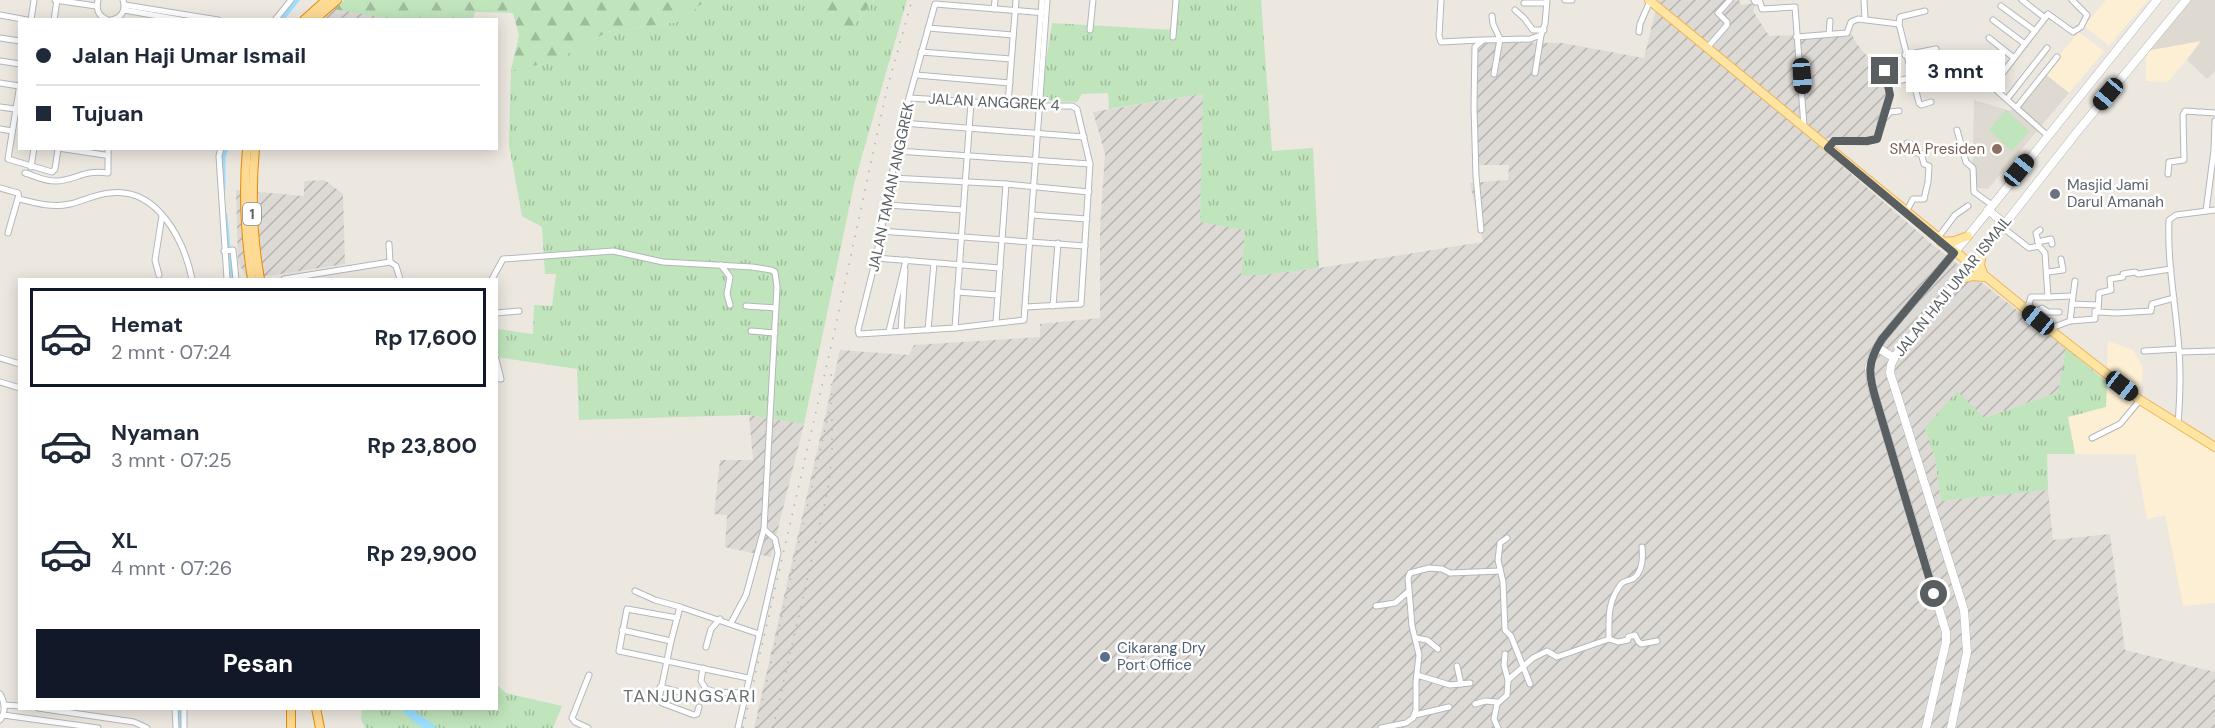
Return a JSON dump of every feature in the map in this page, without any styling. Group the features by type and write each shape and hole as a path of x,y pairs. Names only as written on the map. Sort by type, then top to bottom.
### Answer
{"highway":[{"path":"306,18 326,0"},
{"path":"316,18 336,0"},
{"name":"1","path":"247,150 244,220 252,278"},
{"name":"1","path":"255,150 251,210 260,278"},
{"path":"291,710 291,728"},
{"path":"316,710 320,728"}],"main road":[{"path":"1649,0 1954,253 2027,308 2049,329 2140,400 2215,447"},
{"name":"JALAN HAJI UMAR ISMAIL","path":"1926,728 1946,642 1946,632 1872,387 1869,368 1877,347 2157,0"},
{"name":"JALAN HAJI UMAR ISMAIL","path":"1951,728 1967,652 1965,610 1890,373 1891,365 1894,358 1982,253 2077,132 2186,0"},
{"path":"1990,208 2004,226"},
{"path":"1939,240 1955,241 1968,236"},
{"path":"1982,253 1980,266 1984,277"},
{"path":"1960,279 1972,276 1984,277"},
{"path":"1877,347 1894,358"}],"street":[{"path":"30,18 34,0"},
{"path":"54,18 56,0 97,3 98,13 106,18"},
{"path":"143,8 144,0"},
{"path":"277,18 291,0"},
{"path":"970,0 970,8 1043,13"},
{"path":"994,9 995,0"},
{"path":"1008,105 1016,0"},
{"path":"906,260 889,331 955,328 1024,320 1036,161 1042,0"},
{"path":"1043,13 1047,0"},
{"path":"1090,30 1093,0"},
{"path":"1173,37 1176,0"},
{"path":"1441,0 1439,36 1441,42 1533,38 1542,33"},
{"path":"1565,0 1572,0"},
{"path":"1639,32 1649,0"},
{"path":"1707,48 1727,25 1718,13 1730,0"},
{"path":"1754,0 1760,2 1762,9 1795,7 1796,37 1802,76 1804,128"},
{"path":"1864,0 1865,19"},
{"path":"2022,0 2045,18"},
{"path":"2047,135 1995,89 1995,83 2050,14 2075,31 2087,15 2072,0"},
{"path":"1524,3 1546,1 1535,73"},
{"name":"JALAN TAMAN ANGGREK","path":"889,331 860,334 858,330 876,258 902,123 935,4 970,8"},
{"path":"124,5 206,18"},
{"path":"114,18 120,16 124,5"},
{"path":"124,5 173,18"},
{"path":"2001,6 2035,31"},
{"path":"1515,10 1533,30 1542,33"},
{"path":"1925,11 1900,18 1899,24 1919,105 1930,102"},
{"path":"0,15 18,18"},
{"path":"1492,16 1500,39 1494,74"},
{"path":"1796,37 1847,33 1851,22 1858,19 1899,24"},
{"path":"1993,20 2025,44"},
{"path":"1829,34 1830,21"},
{"path":"928,28 1013,35"},
{"path":"0,38 18,41"},
{"path":"1989,39 2014,58"},
{"path":"1481,230 1476,176 1474,107 1475,47 1483,40"},
{"path":"2007,99 2047,48"},
{"path":"1905,55 1936,49"},
{"path":"921,52 1011,58"},
{"path":"2017,107 2056,57"},
{"path":"0,61 18,64"},
{"path":"1878,136 1881,120 1890,98 1885,71"},
{"path":"916,75 1010,83"},
{"path":"1888,83 1911,78"},
{"path":"0,83 18,85"},
{"path":"18,91 8,159 31,167 53,171 58,150"},
{"name":"JALAN ANGGREK 4","path":"910,98 1008,105 1072,106 1077,109 1084,137"},
{"path":"955,328 971,102"},
{"path":"0,107 15,109"},
{"path":"1828,148 1834,141 1876,140 1886,115 1899,111"},
{"path":"2168,174 2169,162 2184,160 2183,115 2185,111 2215,113 2214,150 2206,211"},
{"path":"902,123 1084,137 1090,164 1081,304 1025,307"},
{"path":"0,129 12,131"},
{"path":"1957,130 1966,162 1973,168 1974,192 1990,208"},
{"path":"1906,212 1913,200 1924,199 1929,174 1929,166 1924,164 1921,153 1916,153 1914,145 1907,143"},
{"path":"31,167 34,150"},
{"path":"25,173 55,182 89,172 108,172 108,152 83,150"},
{"path":"220,150 219,156 227,250 226,278"},
{"path":"897,151 1090,164"},
{"path":"892,178 1006,184 1089,192"},
{"path":"996,322 1006,184"},
{"path":"0,188 18,193 8,233"},
{"path":"18,198 57,206 102,194 119,192 137,196 147,201 162,216 183,247 192,278"},
{"path":"887,205 963,210"},
{"path":"1939,240 1955,214 1968,206"},
{"path":"2178,424 2181,382 2180,350 2168,244 2169,220 2176,215 2215,210"},
{"path":"1032,215 1087,219"},
{"path":"159,275 155,260 162,216"},
{"path":"2004,226 2029,248 2051,239 2052,244"},
{"path":"2040,230 2036,232 2039,244 2045,253 2048,272 2045,310"},
{"path":"880,231 1085,246"},
{"path":"1053,306 1058,243"},
{"path":"389,244 390,262"},
{"path":"227,250 236,278"},
{"path":"493,278 503,259 613,251 663,262 767,269 775,272 777,287 764,529 746,595 731,623"},
{"path":"876,258 1000,268"},
{"path":"2048,272 2063,270 2061,259"},
{"path":"303,278 390,262 396,266 400,278"},
{"path":"928,330 934,263"},
{"path":"721,265 730,277 727,294 730,305"},
{"path":"901,331 905,287 904,269"},
{"path":"2049,329 2070,321 2095,320 2099,293 2111,290 2110,279 2135,272 2138,274 2171,269"},
{"path":"2070,321 2075,281"},
{"path":"957,292 998,295"},
{"path":"2059,312 2048,312 2042,308 2036,312 2027,308 2031,297 2072,296"},
{"path":"2072,304 2117,313 2151,311 2152,304 2174,298"},
{"path":"747,306 776,308"},
{"path":"498,313 519,311"},
{"path":"751,331 775,333"},
{"path":"2144,351 2215,351"},
{"path":"0,358 18,363"},
{"path":"498,367 501,379 498,378"},
{"path":"0,383 18,388"},
{"path":"2092,438 2120,424 2140,400"},
{"path":"738,728 778,549 775,539 764,529"},
{"path":"1507,538 1500,543 1498,560 1503,582 1505,630 1510,636 1530,684"},
{"path":"1609,639 1607,619 1610,606 1622,583 1637,575 1643,561 1642,546"},
{"path":"1415,715 1419,655 1412,627 1408,578 1410,573 1435,568 1450,573 1500,571"},
{"path":"635,591 655,600 720,619 759,634"},
{"path":"1376,606 1395,603 1409,591"},
{"path":"680,607 658,696 662,703 694,715 697,714 699,707"},
{"path":"677,618 627,609 619,651 748,678"},
{"path":"706,647 711,629 720,619"},
{"path":"622,630 671,641"},
{"path":"1475,704 1485,701 1497,702 1507,695 1510,677 1544,652 1549,651 1557,657 1609,639 1628,640 1628,637 1635,635 1641,644 1657,641"},
{"path":"1416,638 1427,640 1438,649"},
{"path":"1505,654 1506,671 1510,677"},
{"path":"1457,666 1461,684"},
{"path":"703,668 701,685 706,689 716,692 745,693"},
{"path":"588,728 574,722 572,718 589,675"},
{"path":"1417,675 1450,685 1470,683"},
{"path":"660,687 695,696"},
{"path":"0,694 4,705 2,718 98,728"},
{"path":"1497,702 1494,718 1498,728"},
{"path":"4,705 18,706"},
{"path":"1382,728 1397,727 1415,715 1449,707"},
{"path":"52,710 134,722 147,728"},
{"path":"175,710 176,728"},
{"path":"184,710 184,728"}],"shaded area":[{"path":"1658,0 1739,0 1741,5 1756,3 1753,11 1769,36 1851,33 1870,60 1872,74 1885,72 1889,93 1873,136 1861,141 1828,138 1817,144 1933,245 2066,348 2058,392 1984,418 1925,428 1935,459 1941,501 2048,490 2053,540 2110,534 2125,650 2215,672 2215,728 754,728 840,350 909,355 914,345 1040,337 1040,324 1100,318 1100,228 1105,154 1093,112 1204,94 1200,221 1245,230 1241,274 1264,275 1319,268 1483,242 1470,183 1508,180 1509,165 1475,165 1477,42 1562,43 1644,58"},
{"path":"2106,0 2148,0 2109,46 2084,26"},
{"path":"2189,0 2215,0 2215,71 2207,79 2187,60 2201,41 2146,51"},
{"path":"321,5 385,18 312,18"},
{"path":"2215,25 2168,82 2146,81 2146,51"},
{"path":"2079,32 2104,51 2069,93 2044,73"},
{"name":"SMA Presiden","path":"2044,73 2069,93 1988,189 1972,187 1974,100 2011,111"},
{"path":"325,180 343,194 345,264 247,278 238,263 236,190 304,196 304,181"},
{"path":"2108,341 2133,350 2143,367 2140,395 2213,442 2215,440 2215,603 2183,606 2165,515 2147,519 2135,454 2075,454 2068,417 2106,407"},
{"path":"749,415 804,424 771,557 725,547 727,515 714,514 720,460 753,460"}],"green space":[{"path":"344,0 707,0 677,22 607,32 553,62 511,70 519,35 513,13 475,12 473,18 384,18 334,9"},
{"path":"707,0 817,0 820,9 847,34 874,0 907,0 854,184 804,424 749,415 579,420 577,369 498,357 498,329 533,334 534,305 552,306 556,274 545,274 542,227 522,216 509,145 511,70 553,62 607,32 677,22"},
{"path":"817,0 874,0 847,34 820,9"},
{"path":"1178,0 1261,0 1272,151 1313,148 1319,268 1263,275 1241,275 1245,230 1200,222 1203,94 1109,109 1108,93 1082,94 1077,102 1040,100 1052,23 1174,30"},
{"path":"2006,110 2029,131 2012,151 1989,130"},
{"path":"2066,348 2107,382 2106,407 2068,417 2075,454 2047,454 2048,490 1941,501 1935,459 1925,428 1957,391 1984,418 2058,392"},
{"path":"498,686 506,693 562,706 553,728 365,728 361,719 362,710 498,710"}],"waterway":[{"path":"283,18 297,0"},
{"path":"223,188 223,157 225,150"},
{"path":"225,216 231,278"},
{"path":"179,710 179,728"},
{"path":"408,710 431,728"}],"railway":[{"path":"743,728 835,329 887,89 912,0"},
{"path":"756,728 832,399 831,371"},
{"path":"773,728 828,489 832,455 832,419"}],"place":[{"name":"SMA Presiden","path":"1997,149"},
{"name":"Masjid Jami Darul Amanah","path":"2055,194"},
{"name":"Cikarang Dry Port Office","path":"1105,657"}],"district":[{"name":"TANJUNGSARI","path":"690,696"}],"route":[{"path":"1885,71 1890,95 1877,139 1874,141 1834,141 1828,148 1954,253 1882,339 1869,368 1872,387 1911,523 1934,594"}]}
